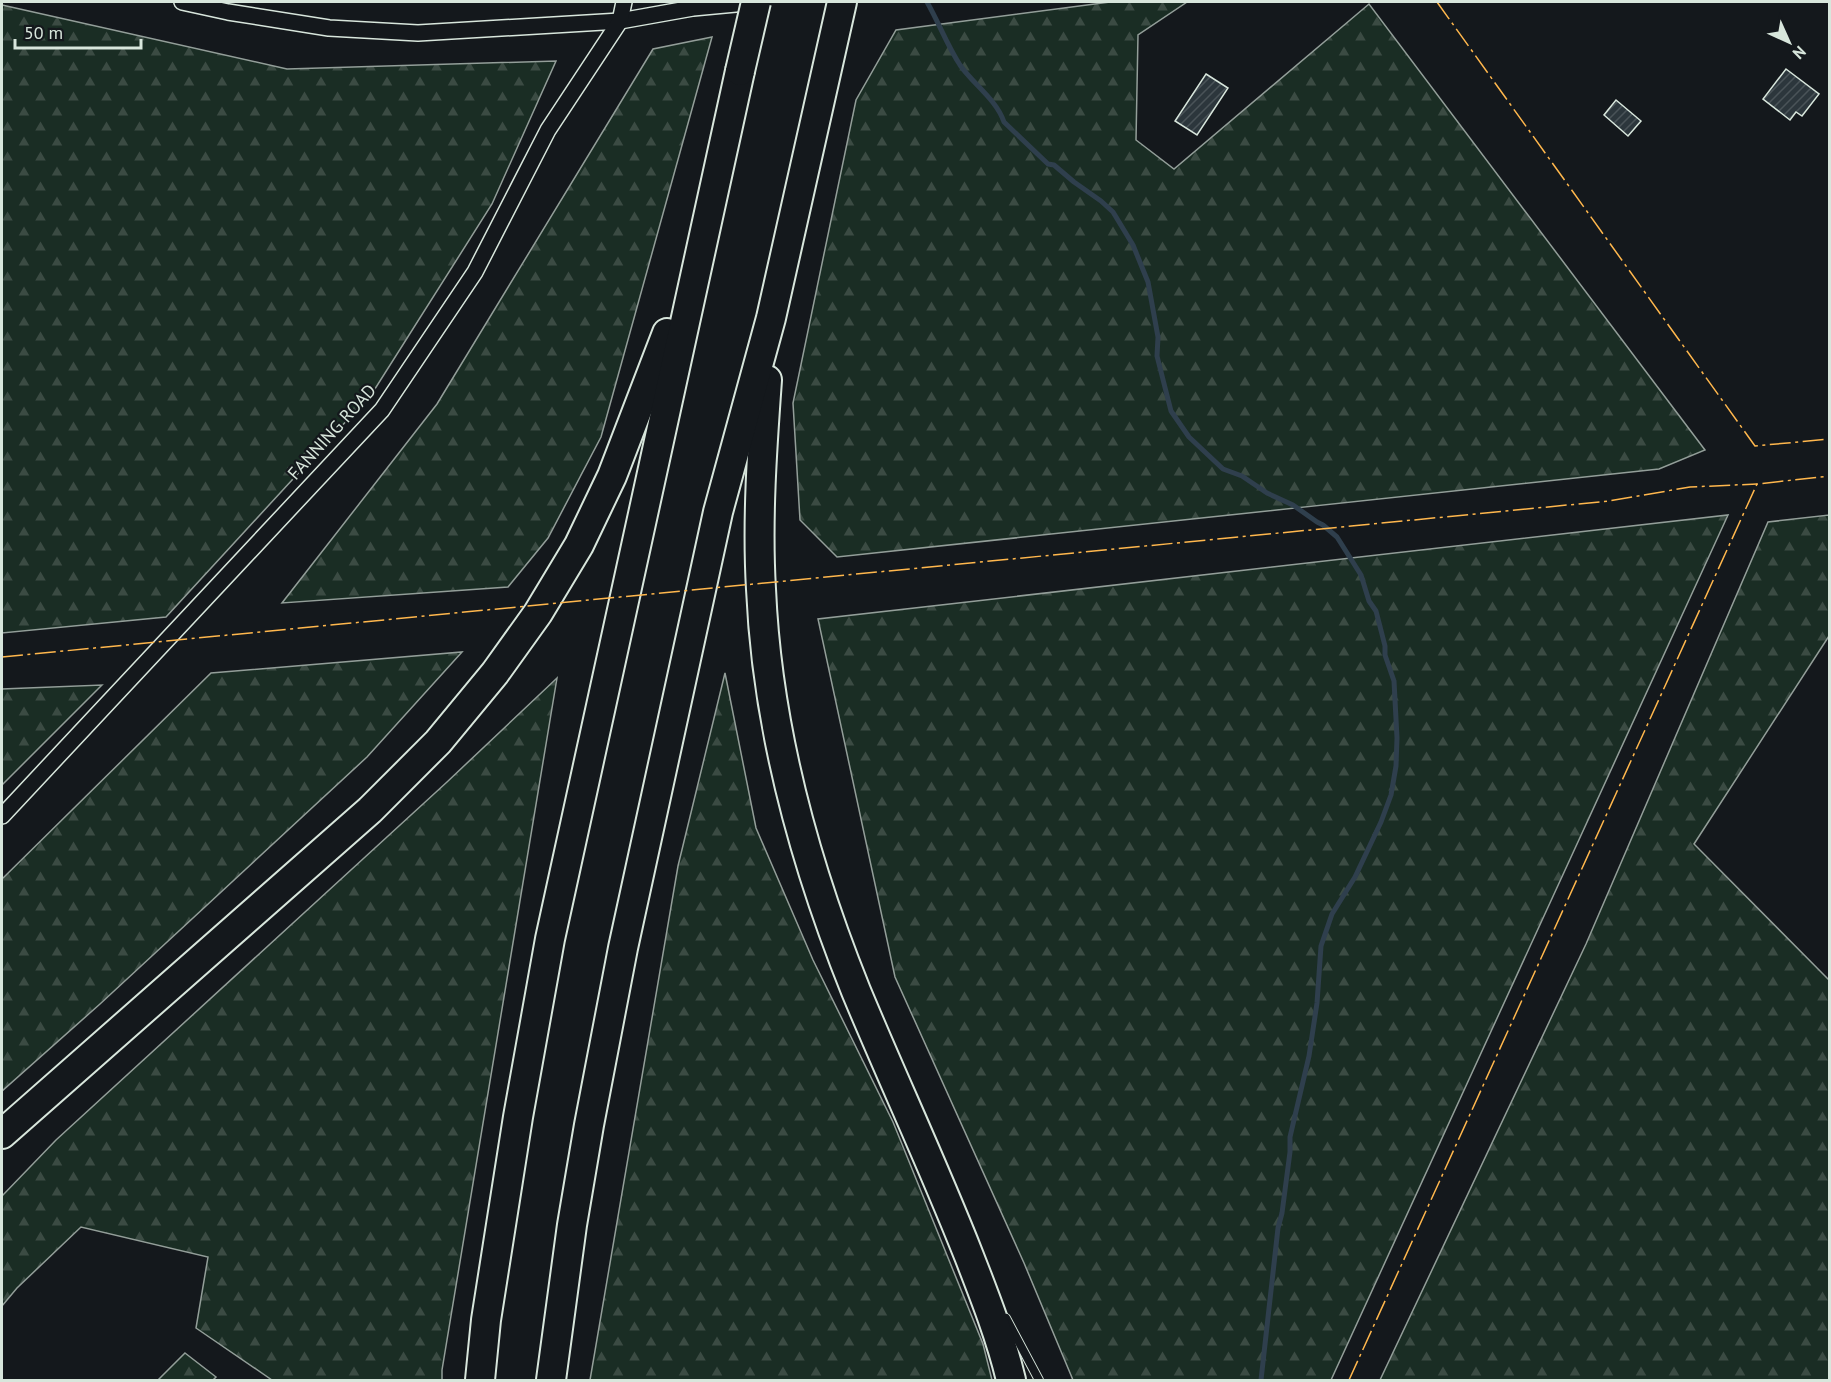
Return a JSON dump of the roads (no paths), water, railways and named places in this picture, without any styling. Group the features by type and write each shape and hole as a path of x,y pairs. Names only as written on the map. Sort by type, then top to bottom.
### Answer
{"highway":[{"path":"480,1380 486,1320 518,1117 550,939 713,188 756,2"},
{"path":"551,1380 588,1125 622,948 718,512 771,318 842,2"},
{"path":"2,1134 370,810 438,741 495,673 538,613 579,544 612,476 667,334 713,188"},
{"path":"771,318 762,458 761,589 772,702 783,763 802,838 834,933 856,991 957,1225 993,1316 1011,1380"}],"street":[{"path":"182,2 228,12 329,28 372,32 461,32 620,21 693,8 756,2"},
{"path":"620,21 624,2"},
{"name":"FANNING ROAD","path":"2,816 382,410 475,272 549,130 620,21"}],"lane":[{"path":"957,1225 995,1297"},
{"path":"1000,1308 1038,1380"}],"waterway":[{"path":"927,2 960,65 996,106 1004,122 1048,164 1054,165 1113,212 1133,245 1148,282 1158,337 1157,356 1171,411 1189,437 1223,469 1242,476 1267,493 1293,505 1337,537 1361,575 1369,601 1376,611 1385,646 1385,655 1394,681 1397,738 1396,766 1391,795 1355,877 1332,914 1321,946 1317,1003 1309,1056 1290,1137 1261,1380"}]}
